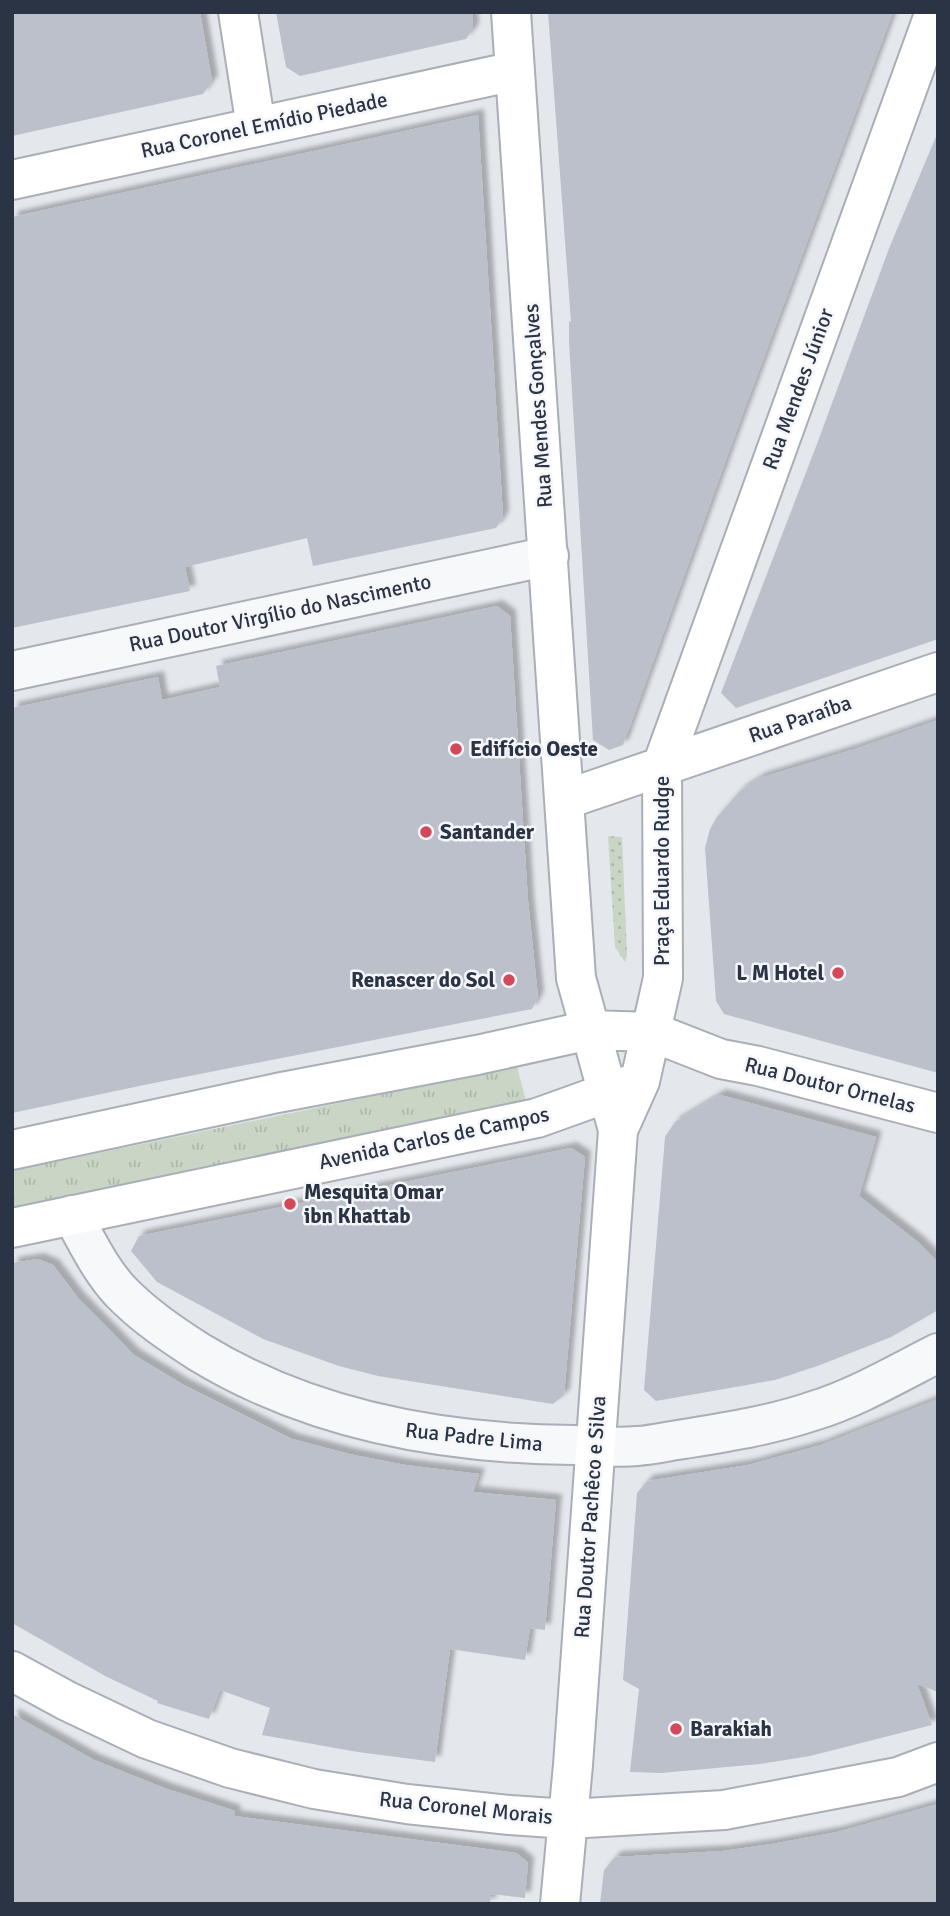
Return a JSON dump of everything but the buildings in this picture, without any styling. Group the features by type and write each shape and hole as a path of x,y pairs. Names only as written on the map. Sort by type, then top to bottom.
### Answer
{"street":[{"path":"237,12 256,127"},
{"name":"Rua Mendes Gonçalves","path":"511,12 564,800"},
{"name":"Rua Mendes Júnior","path":"662,766 935,12"},
{"name":"Rua Coronel Emídio Piedade","path":"12,180 515,71"},
{"name":"Rua Doutor Virgílio do Nascimento","path":"12,671 548,556"},
{"name":"Rua Paraíba","path":"662,766 938,672"},
{"name":"Praça Eduardo Rudge","path":"564,800 662,766 663,978 652,1032 624,1087"},
{"path":"564,800 576,978 590,1030 624,1087"},
{"path":"12,1150 590,1030"},
{"name":"Rua Doutor Ornelas","path":"590,1030 652,1032 721,1059 758,1066 938,1113"},
{"name":"Rua Doutor Ornelas","path":"624,1087 682,1066 721,1059"},
{"name":"Rua Doutor Pachêco e Silva","path":"560,1904 618,1130 624,1087"},
{"name":"Avenida Carlos de Campos","path":"12,1228 537,1118 624,1087"},
{"name":"Rua Padre Lima","path":"72,1215 102,1269 138,1309 176,1337 274,1391 303,1403 403,1430 533,1445 637,1447 727,1433 814,1411 938,1353"},
{"name":"Rua Coronel Morais","path":"12,1671 147,1739 244,1772 314,1788 407,1804 568,1819 724,1810 898,1777 938,1762"}],"green space":[{"path":"608,836 622,837 627,956 625,962 615,947"},
{"path":"517,1066 526,1101 12,1208 12,1171"}],"place":[{"name":"Edifício Oeste","path":"456,749"},
{"name":"Santander","path":"426,832"},
{"name":"L M Hotel","path":"838,973"},
{"name":"Renascer do Sol","path":"509,980"},
{"name":"Mesquita Omar ibn Khattab","path":"290,1204"},
{"name":"Barakiah","path":"676,1729"}]}
